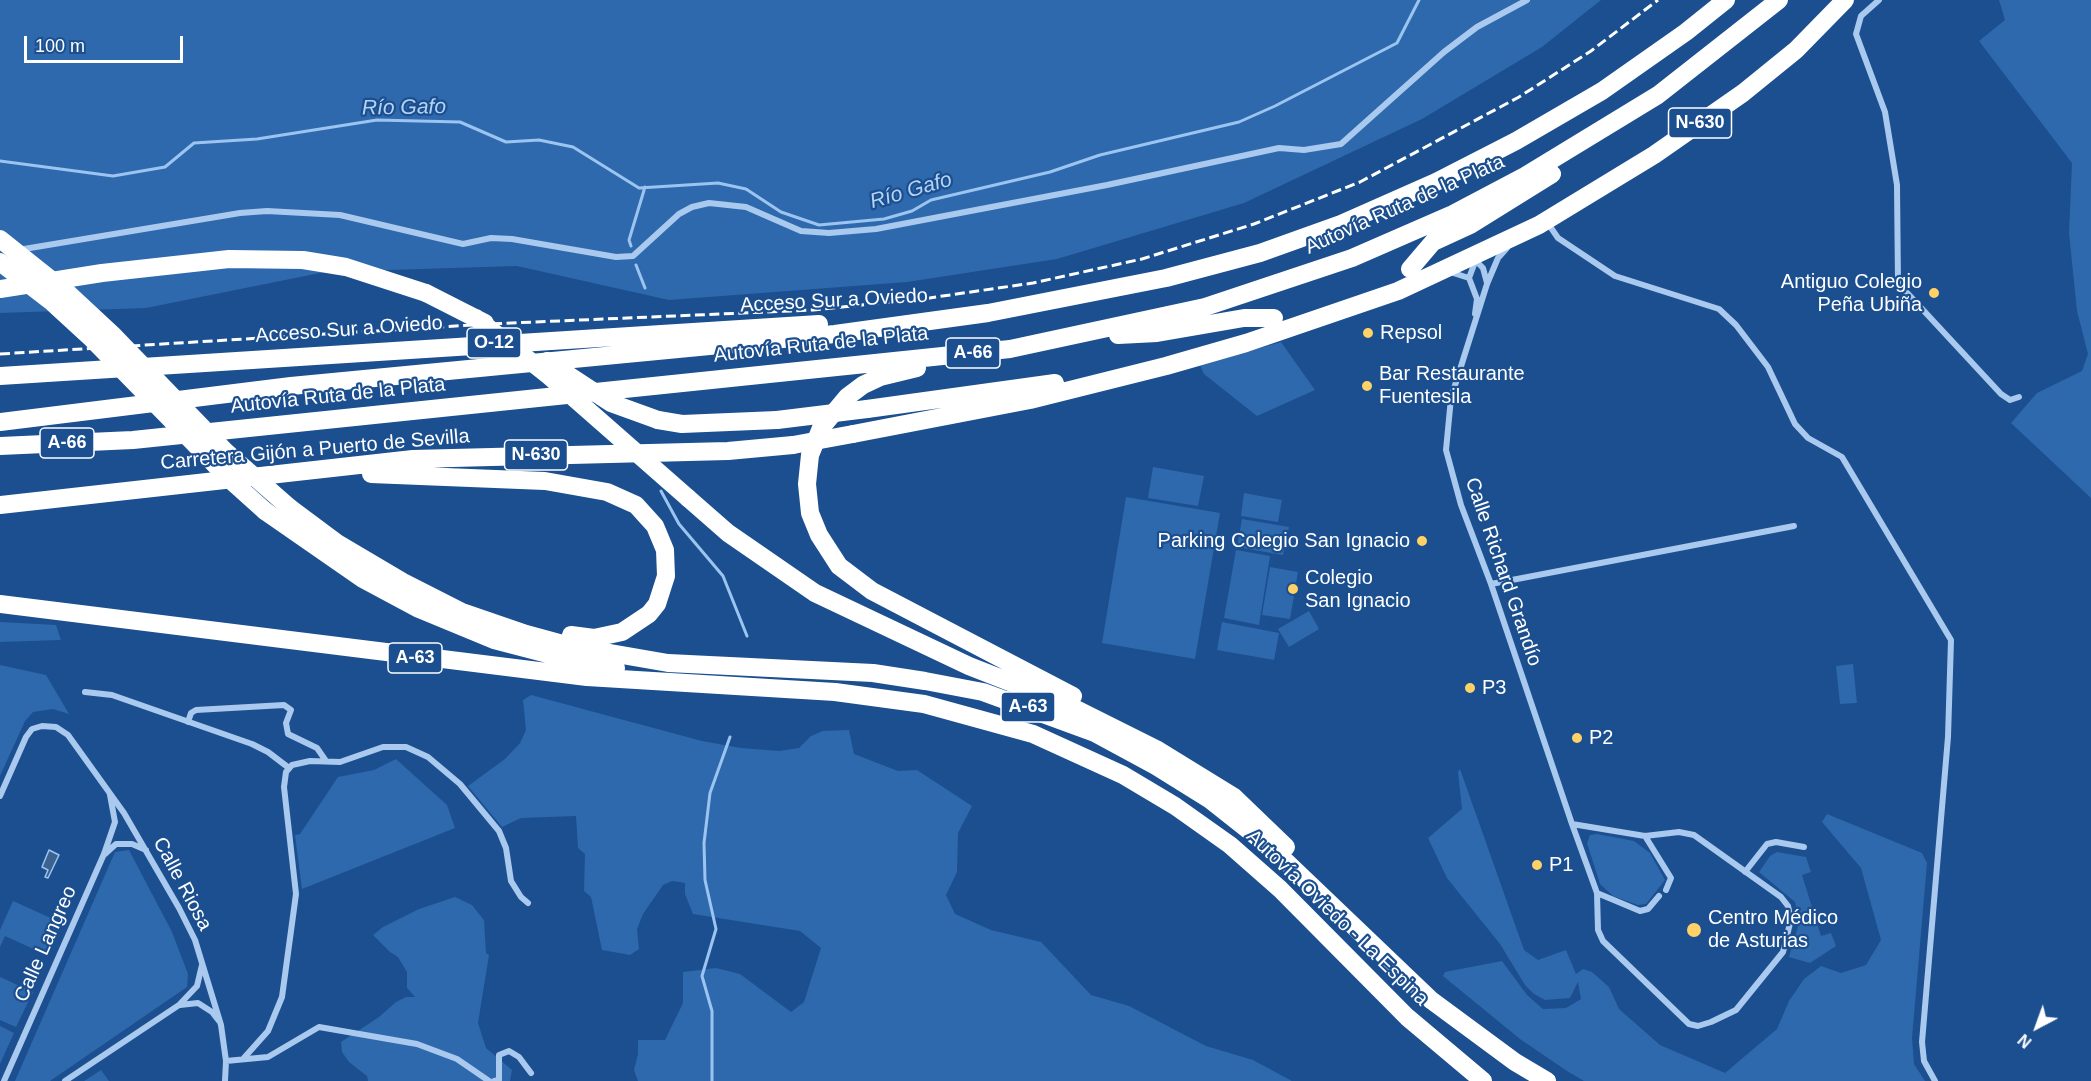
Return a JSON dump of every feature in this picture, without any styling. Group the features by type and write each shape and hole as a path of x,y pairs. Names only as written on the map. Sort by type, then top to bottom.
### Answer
{"highway":[{"name":"Autovía Ruta de la Plata","path":"0,422 291,386 835,334 988,314 1166,278 1260,253 1341,224 1436,182 1516,141 1602,91 1686,32 1726,0"},
{"name":"Autovía Ruta de la Plata","path":"0,446 133,440 1010,349 1205,307 1352,258 1453,214 1525,176 1658,94 1779,0"},
{"name":"Carretera Gijón a Puerto de Sevilla","path":"0,505 413,459 728,451 793,445 1030,400 1166,366 1246,343 1398,291 1543,223 1654,155 1743,93 1796,50 1845,0"},
{"path":"1410,269 1433,242 1470,225 1545,179 1629,122 1658,94"},
{"name":"A-63","path":"0,239 78,302 225,451 290,508 337,543 436,598 462,612 491,623 606,653 668,663 873,673 925,681 983,692 1095,733 1156,766 1209,799 1276,852 1431,1000 1515,1062 1548,1081"},
{"name":"Carretera Gijón a Puerto de Sevilla","path":"0,289 102,273 229,259 303,260 346,267 426,293 476,318 515,340 610,403 658,420 682,424 777,420 942,400 1166,366"},
{"path":"0,262 53,303 90,337 218,468 265,511 363,579 419,609 494,640 590,665 742,685"},
{"name":"Acceso Sur a Oviedo","path":"0,376 988,314"},
{"path":"476,318 558,384 728,533 814,593 969,666 1066,704 1156,749 1234,797"},
{"path":"1077,336 1157,333 1244,318 1274,318"},
{"path":"1010,349 880,377 847,397 821,428 810,455 808,500 819,535 839,566 872,591 1142,733 1192,764 1234,797 1385,945 1515,1062"},
{"path":"0,413 88,412"},
{"path":"0,456 133,440"},
{"path":"279,475 495,477 582,486 607,492 636,505 655,526 665,550 666,576 657,604 637,623 608,636 594,638 553,632 436,598"},
{"name":"A-63","path":"0,604 576,676 667,683 742,685"},
{"path":"0,610 90,615"},
{"name":"Autovía Oviedo - La Espina","path":"742,685 835,692 924,704 1033,734 1123,775 1200,823 1256,866 1407,1017 1484,1081"}],"street":[{"path":"0,253 240,213 267,211 340,215 463,244 491,238 512,239 616,257 633,256 679,214 709,203 746,207 801,231 876,229 1107,185 1279,148 1304,150 1341,144 1444,52 1477,27 1527,0"},
{"path":"1879,0 1861,16 1856,34 1885,112 1897,185 1898,283 2001,394 2010,400 2019,397"},
{"path":"1543,223 1558,238 1615,276 1719,309 1736,325 1768,367 1795,424 1808,438 1842,456 1951,640 1948,737 1922,1042 1924,1061 1935,1081"},
{"name":"Calle Richard Grandío","path":"1543,223 1503,251 1487,284 1451,398 1446,450 1461,505 1491,584 1597,892 1598,930 1603,941 1682,1019 1698,1026 1736,1010 1783,952 1791,919 1788,906 1781,897 1745,872"},
{"path":"1435,274 1453,272 1469,278 1469,272 1480,254"},
{"path":"1480,254 1487,284"},
{"name":"Calle Richard Grandío","path":"1469,278 1477,299 1473,327"},
{"path":"1491,584 1794,526"},
{"path":"85,692 112,695 252,744 268,752 289,768"},
{"path":"188,722 191,713 196,710 284,705 291,710 286,723 288,734 317,748 326,760"},
{"name":"Calle Riosa","path":"0,796 26,737 32,729 42,726 56,727 68,735 108,789 179,908 203,961 221,1025 226,1061 225,1081"},
{"path":"243,1059 268,1031 282,997 296,894 284,787 286,772 289,768 310,761 340,762 383,747 406,747 428,757 460,784 499,831 506,848 511,881 528,903"},
{"name":"Calle Langreo","path":"4,1081 104,854 115,822 108,789"},
{"path":"1572,824 1646,836 1679,832 1694,835 1745,872 1767,844 1776,842 1804,847"},
{"path":"1646,836 1671,878 1666,890"},
{"path":"104,854 116,844 132,844 146,850"},
{"path":"1597,892 1640,911 1648,909 1659,896"},
{"path":"65,1081 179,1005 197,986 203,961"},
{"path":"179,1005 198,1003 212,1012 221,1025"},
{"path":"226,1061 268,1057 319,1027 417,1044 457,1059 489,1081"},
{"path":"494,1081 500,1080 500,1055 509,1051 519,1057 531,1073"}],"shaded area":[{"path":"0,0 1601,0 1542,47 1422,119 1244,203 1057,259 907,282 669,300 517,266 325,272 146,308 0,313"},
{"path":"1999,0 2091,0 2091,498 2011,423 2037,393 2082,371 2088,354 2077,311 2069,233 2072,163 1979,41 2005,20"},
{"path":"1281,342 1315,390 1257,416 1204,374 1200,365"},
{"path":"1153,467 1204,476 1198,506 1148,498"},
{"path":"1244,493 1282,500 1278,522 1241,516"},
{"path":"1126,497 1220,513 1195,659 1102,643"},
{"path":"1242,519 1289,527 1283,555 1237,547"},
{"path":"1236,550 1270,556 1259,625 1224,618"},
{"path":"1270,567 1298,572 1290,619 1262,615"},
{"path":"1309,611 1319,629 1289,647 1278,629"},
{"path":"0,622 56,625 61,640 0,642"},
{"path":"1222,622 1279,633 1274,660 1217,650"},
{"path":"1853,664 1857,703 1840,704 1836,666"},
{"path":"0,665 46,675 69,714 53,709 33,712 25,721 0,776"},
{"path":"531,695 702,741 741,748 779,751 799,748 811,736 823,731 849,730 854,754 898,771 917,770 972,806 958,833 957,872 946,895 955,914 991,930 1041,942 1091,995 1129,1006 1206,1046 1253,1060 1292,1081 638,1081 634,1070 638,1054 638,1040 665,1040 683,1003 683,972 716,968 740,974 791,1012 804,1002 821,948 800,931 693,914 685,894 685,883 672,881 663,885 643,914 637,929 639,949 630,955 602,950 591,897 584,891 585,854 578,848 576,816 521,818 502,827 468,786 505,759 520,743 526,730 523,700"},
{"path":"396,759 447,805 455,828 302,889 295,835 300,834 338,777 374,770"},
{"path":"1460,769 1524,950 1538,960 1566,950 1576,974 1583,969 1592,972 1609,987 1619,1009 1660,1045 1725,1073 1777,1029 1789,1001 1804,979 1821,966 1841,973 1866,965 1881,940 1861,868 1822,822 1827,814 1922,853 1927,863 1912,1038 1914,1064 1925,1081 1584,1081 1567,1071 1520,1039 1443,976 1445,972 1502,961 1527,995 1543,1009 1566,1008 1581,999 1578,982 1570,998 1545,1000 1534,994 1525,985 1500,944 1447,878 1428,838 1462,809 1458,772"},
{"path":"1597,834 1634,841 1650,853 1665,880 1646,904 1638,905 1613,896 1600,884 1587,843 1590,835"},
{"path":"49,850 59,855 48,878 45,877 48,870 42,867"},
{"path":"129,850 172,932 188,974 187,987 50,1081 15,1081 115,852"},
{"path":"1777,852 1806,857 1811,872 1802,875 1821,936 1831,933 1836,946 1810,963 1789,957 1799,923 1795,902 1759,872 1770,856"},
{"path":"455,897 472,905 484,920 486,953 489,955 478,1023 486,1048 512,1070 510,1081 368,1081 367,1076 349,1062 342,1052 341,1042 379,1017 396,1002 406,997 415,997 407,988 407,972 398,957 373,935 383,927 419,909"},
{"path":"13,901 62,923 49,956 5,936 0,947 0,930"},
{"path":"0,977 33,992 16,1027 0,1020"},
{"path":"0,1026 14,1033 0,1064"},
{"path":"101,1070 109,1081 84,1081"}],"waterway":[{"name":"Río Gafo","path":"0,161 113,176 165,167 194,143 257,139 377,120 460,122 506,142 539,140 573,147 639,188 718,183 746,189 781,212 819,225 884,219 912,211 931,200 1050,172 1100,155 1239,122 1397,43 1419,0"},
{"path":"631,246 629,240 645,187"},
{"path":"636,265 645,288"},
{"path":"661,491 679,524 723,576 747,636"},
{"path":"712,1081 712,1011 702,976 716,929 705,880 704,843 710,793 730,737"}],"railway":[{"path":"0,354 489,324 813,310 922,299 1033,283 1142,259 1254,224 1360,182 1519,97 1591,51 1658,0"}],"place":[{"name":"Antiguo Colegio Peña Ubiña","path":"1934,293"},
{"name":"Repsol","path":"1368,333"},
{"name":"Bar Restaurante Fuentesila","path":"1367,386"},
{"name":"Parking Colegio San Ignacio","path":"1422,541"},
{"name":"Colegio San Ignacio","path":"1293,589"},
{"name":"P3","path":"1470,688"},
{"name":"P2","path":"1577,738"},
{"name":"P1","path":"1537,865"},
{"name":"Centro Médico de Asturias","path":"1694,930"}]}
